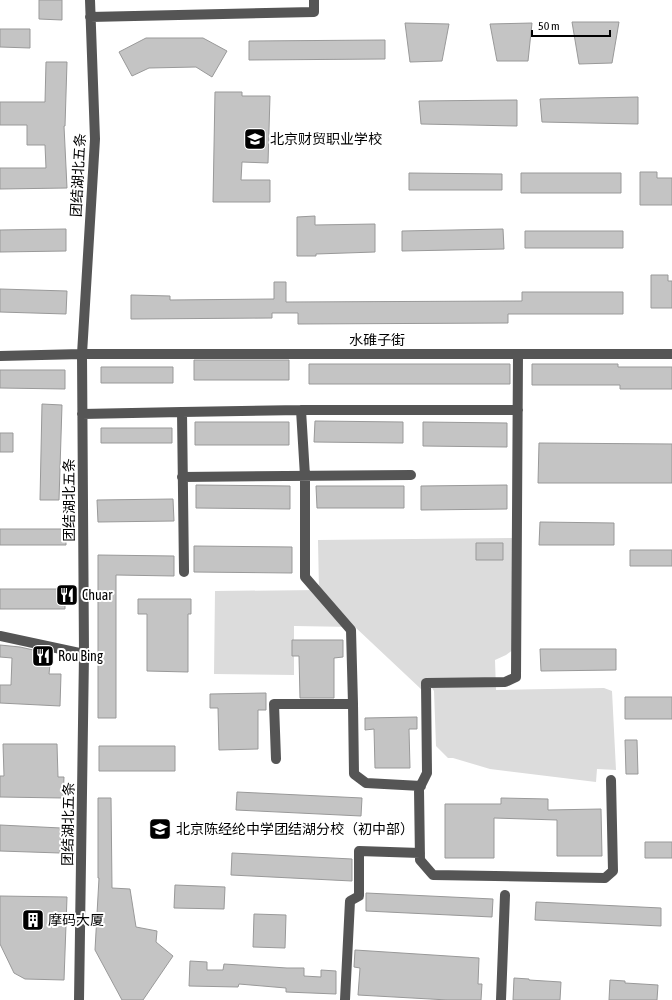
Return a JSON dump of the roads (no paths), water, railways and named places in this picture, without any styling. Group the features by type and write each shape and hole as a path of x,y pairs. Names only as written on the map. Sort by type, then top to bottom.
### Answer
{"street":[{"name":"团结湖北五条","path":"79,1000 84,654 82,354 95,139 90,0"},
{"path":"90,17 314,12 314,0"},
{"name":"水碓子街","path":"0,356 82,354 672,354"},
{"path":"518,354 516,677 505,682 426,683 427,773 419,789 420,860 433,875 605,878 613,871 611,780"},
{"path":"82,414 301,410 518,410"},
{"path":"301,410 304,476 305,577 351,630 354,774 366,783 421,786"},
{"path":"182,412 184,572"},
{"path":"182,477 411,475"},
{"path":"0,636 84,654"},
{"path":"276,759 274,704 353,704"},
{"path":"345,1000 350,901 359,896 359,851 420,853"},
{"path":"501,1000 504,895"}],"place":[{"name":"北京财贸职业学校","path":"255,139"},
{"name":"Chuar","path":"67,595"},
{"name":"Rou Bing","path":"43,656"},
{"name":"北京陈经纶中学团结湖分校（初中部）","path":"160,829"},
{"name":"摩码大厦","path":"33,920"}]}
